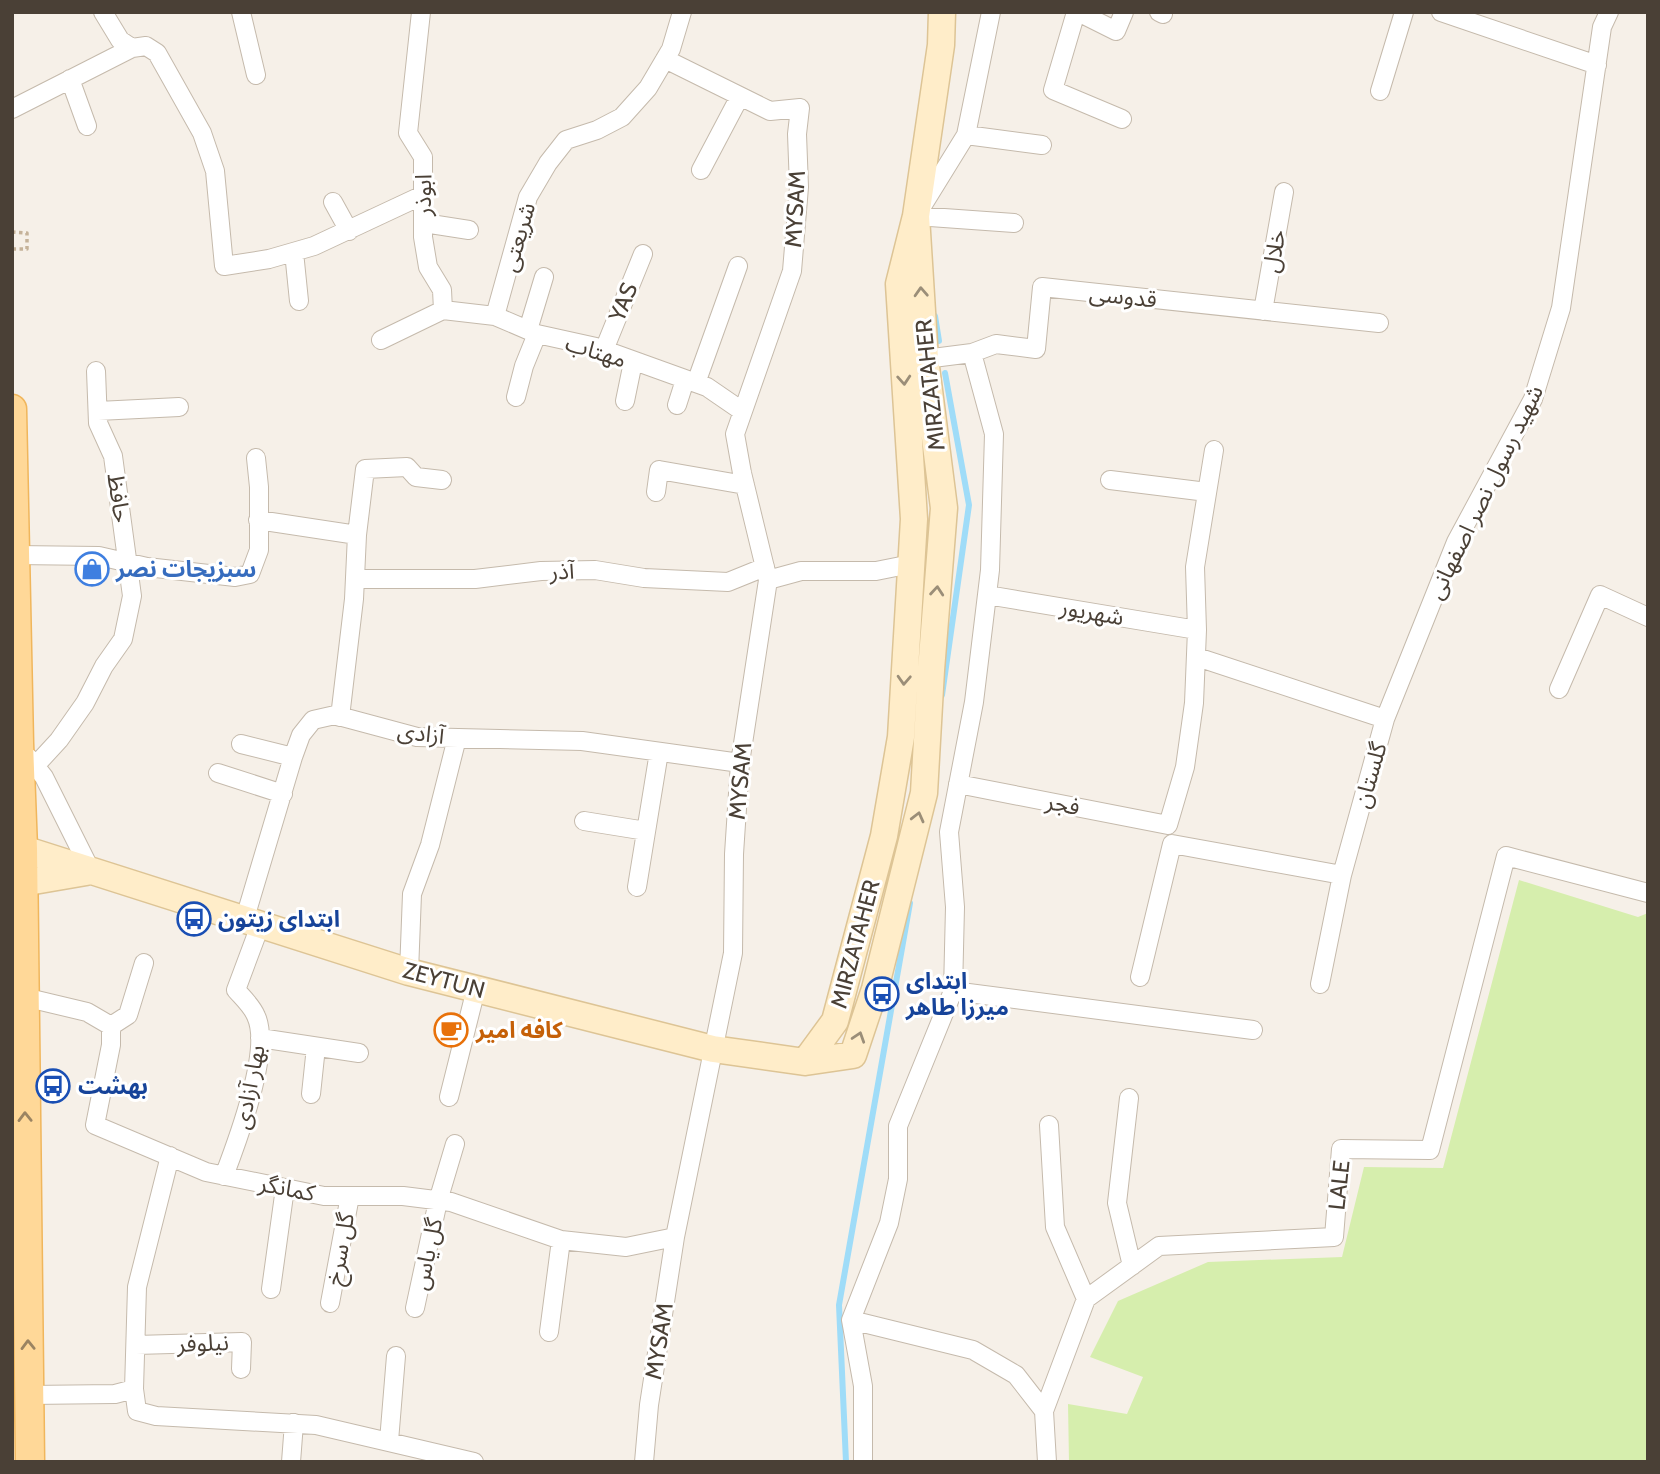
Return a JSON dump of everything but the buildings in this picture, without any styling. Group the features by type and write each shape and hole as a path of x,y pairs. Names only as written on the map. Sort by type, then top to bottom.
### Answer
{"main road":[{"name":"MIRZATAHER","path":"805,1062 835,1021 884,836 901,737 914,519 899,284 916,216 941,45 942,12"},
{"name":"MIRZATAHER","path":"805,1062 853,1055 875,989 924,793 944,508 925,359 916,216"},
{"path":"12,409 15,555 27,754 17,882 24,997 30,1462"},
{"name":"ZEYTUN","path":"18,848 409,972 713,1049 805,1062"},
{"name":"ZEYTUN","path":"17,882 91,871"}],"street":[{"path":"103,12 120,40 132,48"},
{"path":"241,12 256,75"},
{"name":"ابوذر","path":"421,12 408,133 423,156 424,223 429,267 442,290 443,310"},
{"name":"شریعتی","path":"495,316 528,197 548,163 566,140 597,130 622,117 648,88 671,49 681,12"},
{"path":"990,12 966,135 916,216 1014,223"},
{"path":"1122,119 1053,90 1077,12 1116,31 1124,12"},
{"path":"1380,91 1404,12"},
{"path":"1441,12 1597,65"},
{"name":"شهید رسول نصر اصفهانی","path":"1385,719 1456,542 1533,399 1561,308 1602,27 1609,12"},
{"path":"12,109 132,48 146,46 157,53 202,133 215,171 224,265 294,252 349,231 424,195"},
{"path":"665,60 739,98 701,170"},
{"path":"70,79 88,126"},
{"name":"MYSAM","path":"644,1462 649,1405 676,1237 733,953 734,854 740,763 767,574 735,435 792,271 799,187 797,134 800,108 771,111 739,98"},
{"path":"966,135 1042,145"},
{"name":"خلال","path":"1263,311 1284,192"},
{"path":"334,202 349,231"},
{"path":"424,223 469,230"},
{"path":"294,252 299,301"},
{"name":"YAS","path":"604,351 643,254"},
{"path":"677,405 690,381 738,266"},
{"path":"516,397 544,277"},
{"name":"قدوسی","path":"925,359 972,353 996,344 1036,349 1042,288 1379,323"},
{"path":"381,340 443,310"},
{"name":"مهتاب","path":"443,310 495,316 533,332 604,351 707,387 743,411"},
{"path":"863,1462 863,1386 852,1320 889,1223 898,1180 898,1126 953,991 955,907 949,832 974,702 990,570 994,435 972,353"},
{"path":"625,401 633,362"},
{"name":"حافظ","path":"27,754 66,731 85,703 104,666 123,639 132,596 113,456 98,423 96,371"},
{"path":"98,411 178,407"},
{"path":"1197,657 1195,567 1214,450"},
{"path":"15,555 99,556 127,563 235,577 250,574 259,550 260,487 256,458"},
{"path":"253,921 283,794 302,735 313,720 340,716 365,469 407,467 416,477 442,480"},
{"path":"656,492 659,470 745,485"},
{"path":"1110,480 1207,492"},
{"path":"258,520 357,535"},
{"name":"آذر","path":"355,579 475,579 595,570 644,578 728,582 767,574 876,571 911,564"},
{"name":"شهریور","path":"987,595 1197,630"},
{"path":"1559,689 1601,595 1648,617"},
{"name":"گلستان","path":"1197,657 1385,719 1342,875 1320,984"},
{"name":"فجر","path":"958,784 1168,825 1185,767 1197,657"},
{"name":"آزادی","path":"340,716 416,737 582,741 740,763"},
{"path":"409,972 412,894 430,845 457,738"},
{"path":"242,744 293,757"},
{"path":"637,887 659,752"},
{"path":"27,754 44,777 91,871"},
{"path":"218,773 283,794"},
{"path":"584,821 646,831"},
{"path":"1140,977 1172,844 1342,875"},
{"name":"LALE","path":"1086,1299 1159,1246 1334,1237 1341,1149 1430,1150 1506,856 1648,893"},
{"name":"بهار آزادی","path":"224,1176 249,1104 260,1038 257,1018 236,990 253,921"},
{"path":"24,997 87,1012 111,1026 128,1015 144,963"},
{"path":"449,1097 476,989"},
{"path":"953,991 1253,1030"},
{"name":"کمانگر","path":"111,1026 111,1045 95,1125 206,1172 324,1196 403,1196 451,1202 561,1240 626,1247 676,1237"},
{"path":"260,1038 359,1053"},
{"path":"310,1094 316,1047"},
{"path":"1129,1098 1117,1203 1132,1266"},
{"path":"1046,1462 1044,1410 1086,1299 1055,1227 1049,1125"},
{"name":"گل یاس","path":"415,1308 438,1201 455,1144"},
{"path":"170,1156 137,1287 134,1389 137,1411 156,1416 316,1425 474,1462"},
{"path":"271,1289 285,1188"},
{"name":"گل سرخ","path":"331,1303 350,1196"},
{"path":"549,1332 561,1240"},
{"path":"852,1320 974,1350 1016,1375 1044,1410"},
{"name":"نیلوفر","path":"136,1345 242,1342 241,1369"},
{"path":"388,1441 396,1356"},
{"path":"29,1395 115,1394 134,1389"},
{"path":"291,1462 294,1423"}],"path":[{"path":"12,232 27,233 27,249 12,249"}],"green space":[{"path":"1519,880 1638,917 1648,913 1648,1462 1069,1462 1068,1404 1127,1414 1143,1377 1090,1357 1118,1301 1208,1262 1342,1257 1364,1167 1443,1168"}],"waterway":[{"path":"935,316 939,341"},
{"path":"942,695 969,505 945,373"},
{"path":"846,1462 839,1305 910,903"}],"place":[{"name":"سبزیجات نصر","path":"92,569"},
{"name":"ابتدای زیتون","path":"194,919"},
{"name":"ابتدای میرزا طاهر","path":"882,994"},
{"name":"کافه امیر","path":"451,1030"},
{"name":"بهشت","path":"53,1086"}]}
